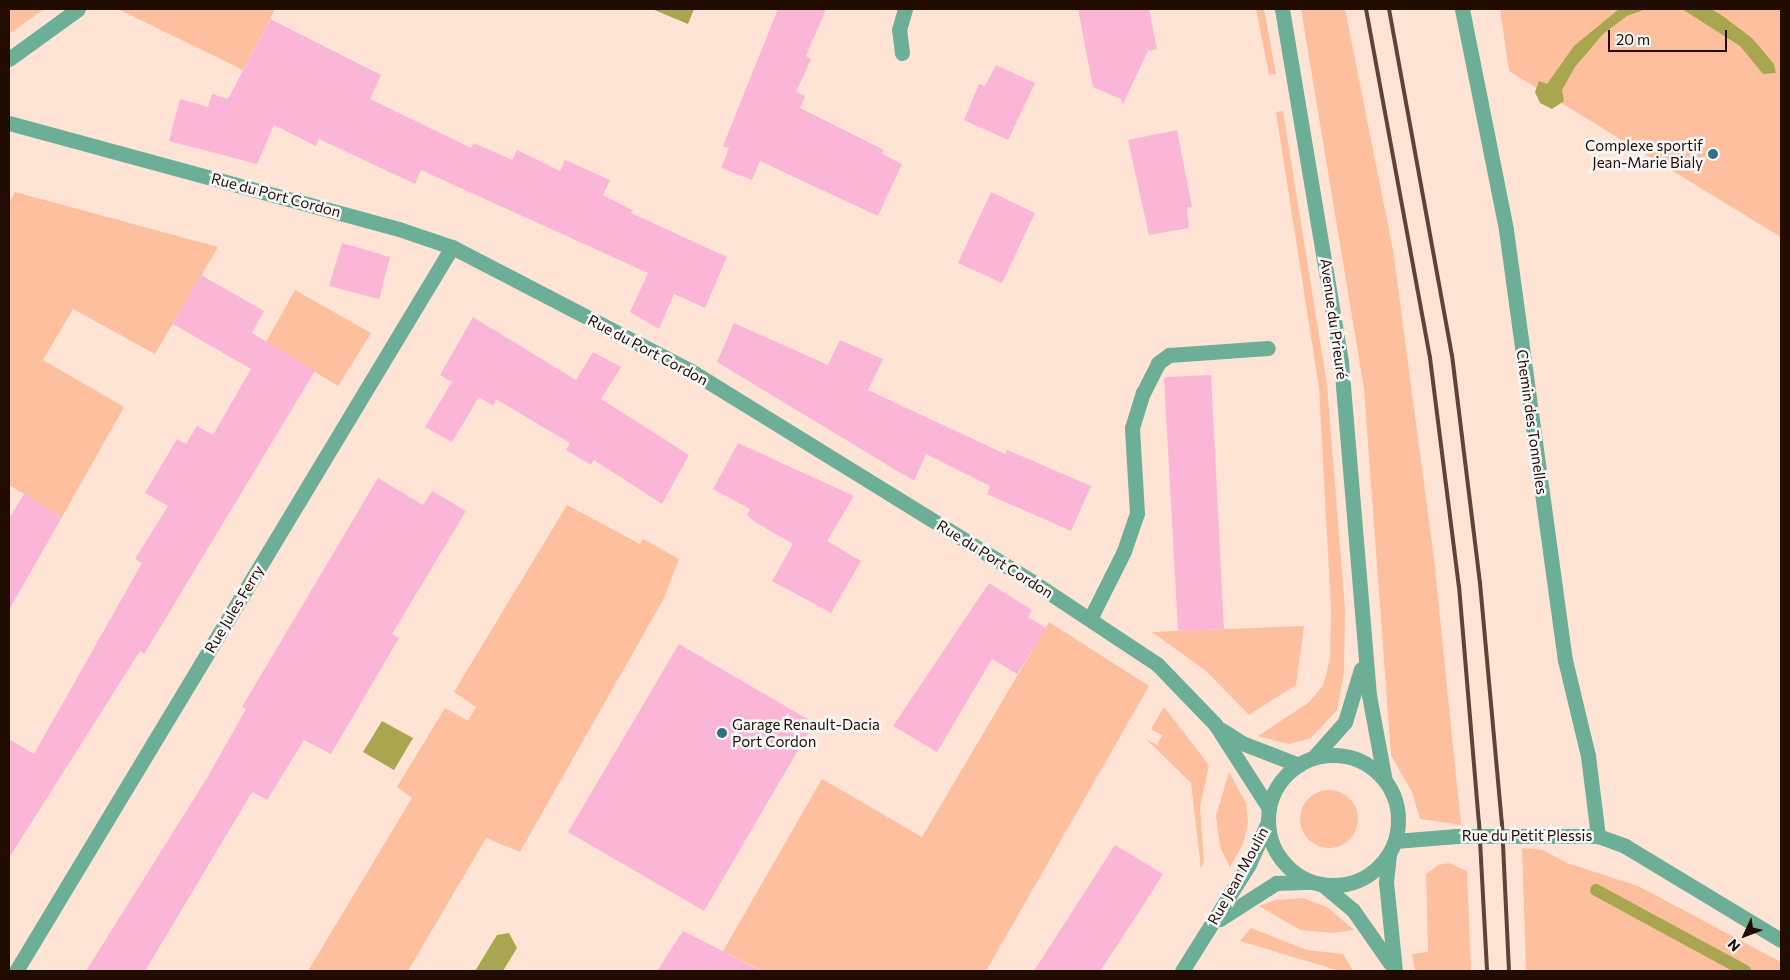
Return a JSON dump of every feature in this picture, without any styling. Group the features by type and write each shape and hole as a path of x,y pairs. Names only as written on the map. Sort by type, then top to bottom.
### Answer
{"street":[{"path":"9,59 78,9"},
{"path":"902,54 898,30 905,9"},
{"name":"Avenue du Prieuré","path":"1282,9 1318,209 1341,362 1372,720 1385,781"},
{"name":"Chemin des Tonnelles","path":"1462,9 1506,230 1565,660 1588,756 1598,836"},
{"name":"Rue du Port Cordon","path":"9,123 399,229 452,247 691,371 1090,619 1157,664 1214,724 1269,815"},
{"name":"Rue Jules Ferry","path":"16,971 452,247"},
{"path":"1090,619 1124,551 1136,512 1132,428 1143,393 1158,363 1169,356 1268,348"},
{"name":"Avenue du Prieuré","path":"1306,762 1337,734 1352,708 1364,632"},
{"name":"Rue du Port Cordon","path":"1214,724 1242,742 1306,762"},
{"path":"1341,756 1355,759 1385,781 1396,803 1392,847 1386,882 1394,971 1371,931 1353,910 1281,858 1269,815 1280,784 1306,762 1341,756"},
{"name":"Rue Jean Moulin","path":"1182,971 1249,864 1269,815"},
{"name":"Rue du Petit Plessis","path":"1392,847 1457,836 1598,836 1625,846 1781,940"},
{"path":"1317,883 1361,880 1392,847"},
{"name":"Rue Jean Moulin","path":"1208,930 1228,911 1261,890 1288,880 1317,883"}],"shaded area":[{"path":"9,9 44,9 9,34"},
{"path":"118,9 275,9 243,70"},
{"path":"652,9 694,9 688,24"},
{"path":"1256,9 1264,9 1276,74 1269,75"},
{"path":"1301,9 1345,9 1393,250 1434,559 1461,825 1420,819 1412,792 1391,755 1364,389"},
{"name":"Complexe sportif Jean-Marie Bialy","path":"1500,9 1781,9 1781,237 1509,71"},
{"path":"1619,9 1646,9 1627,16 1603,34 1575,67 1562,90 1564,101 1552,109 1540,103 1535,92 1539,81 1547,84 1574,46"},
{"path":"1682,9 1711,9 1720,14 1752,38 1774,64 1776,73 1763,74 1740,46"},
{"path":"1283,111 1327,385 1345,609 1344,673 1337,710 1311,738 1289,744 1258,736 1308,703 1323,686 1330,659 1331,608 1319,388 1276,112"},
{"path":"15,192 218,247 155,354 73,309 43,360 124,407 62,517 9,485 9,203"},
{"path":"295,290 371,333 338,386 266,342"},
{"path":"567,505 640,544 643,539 679,559 664,598 520,852 486,838 408,971 308,971 412,798 397,787 445,708 468,721 476,707 454,692"},
{"path":"1049,622 1149,686 986,971 763,971 723,951 822,779 922,837"},
{"path":"1304,626 1296,685 1249,715 1206,671 1152,632"},
{"path":"1164,707 1209,765 1200,807 1204,861 1201,869 1191,783 1146,739 1157,745 1162,735 1151,729"},
{"path":"382,721 413,738 394,770 363,752"},
{"path":"1229,772 1246,803 1248,823 1243,844 1230,867 1220,847 1216,816"},
{"path":"1323,790 1335,790 1350,798 1358,813 1358,825 1350,840 1335,848 1323,848 1308,840 1300,825 1300,813 1308,798"},
{"path":"1522,848 1543,850 1567,863 1638,886 1781,962 1781,971 1526,971"},
{"path":"1449,863 1467,871 1471,971 1415,971 1412,954 1428,952 1426,874 1438,865"},
{"path":"1303,898 1327,907 1354,930 1333,933 1300,930 1259,906 1276,900"},
{"path":"1251,928 1307,950 1343,954 1353,971 1340,971 1240,941"},
{"path":"509,933 517,948 503,971 475,971 497,935"}],"building":[{"path":"778,9 826,9 806,56 811,59 796,92 805,96 800,108 884,150 882,154 902,164 878,216 760,161 752,180 721,168 729,148 723,146"},
{"path":"1078,9 1149,9 1157,49 1148,51 1122,106 1121,99 1093,87"},
{"path":"270,19 381,75 370,99 471,148 474,143 512,160 517,150 560,171 565,160 610,180 603,195 632,210 631,213 727,257 705,308 674,294 659,329 630,312 648,273 421,170 415,184 319,139 316,146 274,125 257,164 169,141 180,99 208,107 212,94 228,99"},
{"path":"996,65 1035,83 1008,140 964,120 979,84 985,86"},
{"path":"1177,130 1192,207 1187,208 1189,228 1149,235 1128,140"},
{"path":"991,192 1035,213 1002,283 958,263"},
{"path":"342,243 390,257 379,299 329,286"},
{"path":"201,275 264,311 252,333 315,371 144,654 140,651 9,858 9,739 34,754 142,563 135,559 168,506 145,493 177,439 186,444 197,426 213,435 251,369 173,324"},
{"path":"473,317 576,380 593,352 621,367 601,399 689,455 662,504 594,460 591,465 566,450 570,443 496,399 493,406 479,397 452,442 425,427 452,382 440,375"},
{"path":"734,323 828,365 840,340 883,359 868,390 1005,454 1007,450 1091,486 1071,531 987,494 990,486 926,454 914,481 717,362"},
{"path":"1211,375 1224,629 1178,631 1164,377"},
{"path":"738,443 854,496 827,541 861,561 831,613 772,581 793,544 755,522 747,515 750,509 713,489"},
{"path":"378,478 423,505 432,491 466,511 392,634 399,638 331,754 304,740 267,800 252,792 145,971 86,971 207,778 246,709 242,707"},
{"path":"24,494 62,517 9,610 9,519"},
{"path":"989,583 1032,610 1028,617 1046,628 1017,674 992,659 937,752 893,726"},
{"path":"679,644 814,723 704,911 568,832"},
{"path":"1115,845 1163,874 1139,912 1100,971 1034,971"},
{"path":"683,931 762,971 657,971"}],"waterway":[{"path":"1596,890 1745,971"}],"railway":[{"path":"1366,9 1430,358 1459,586 1479,822 1487,971"},
{"path":"1389,9 1452,355 1480,583 1502,823 1509,971"}],"place":[{"name":"Complexe sportif Jean-Marie Bialy","path":"1713,154"},
{"name":"Garage Renault-Dacia Port Cordon","path":"722,733"}]}
